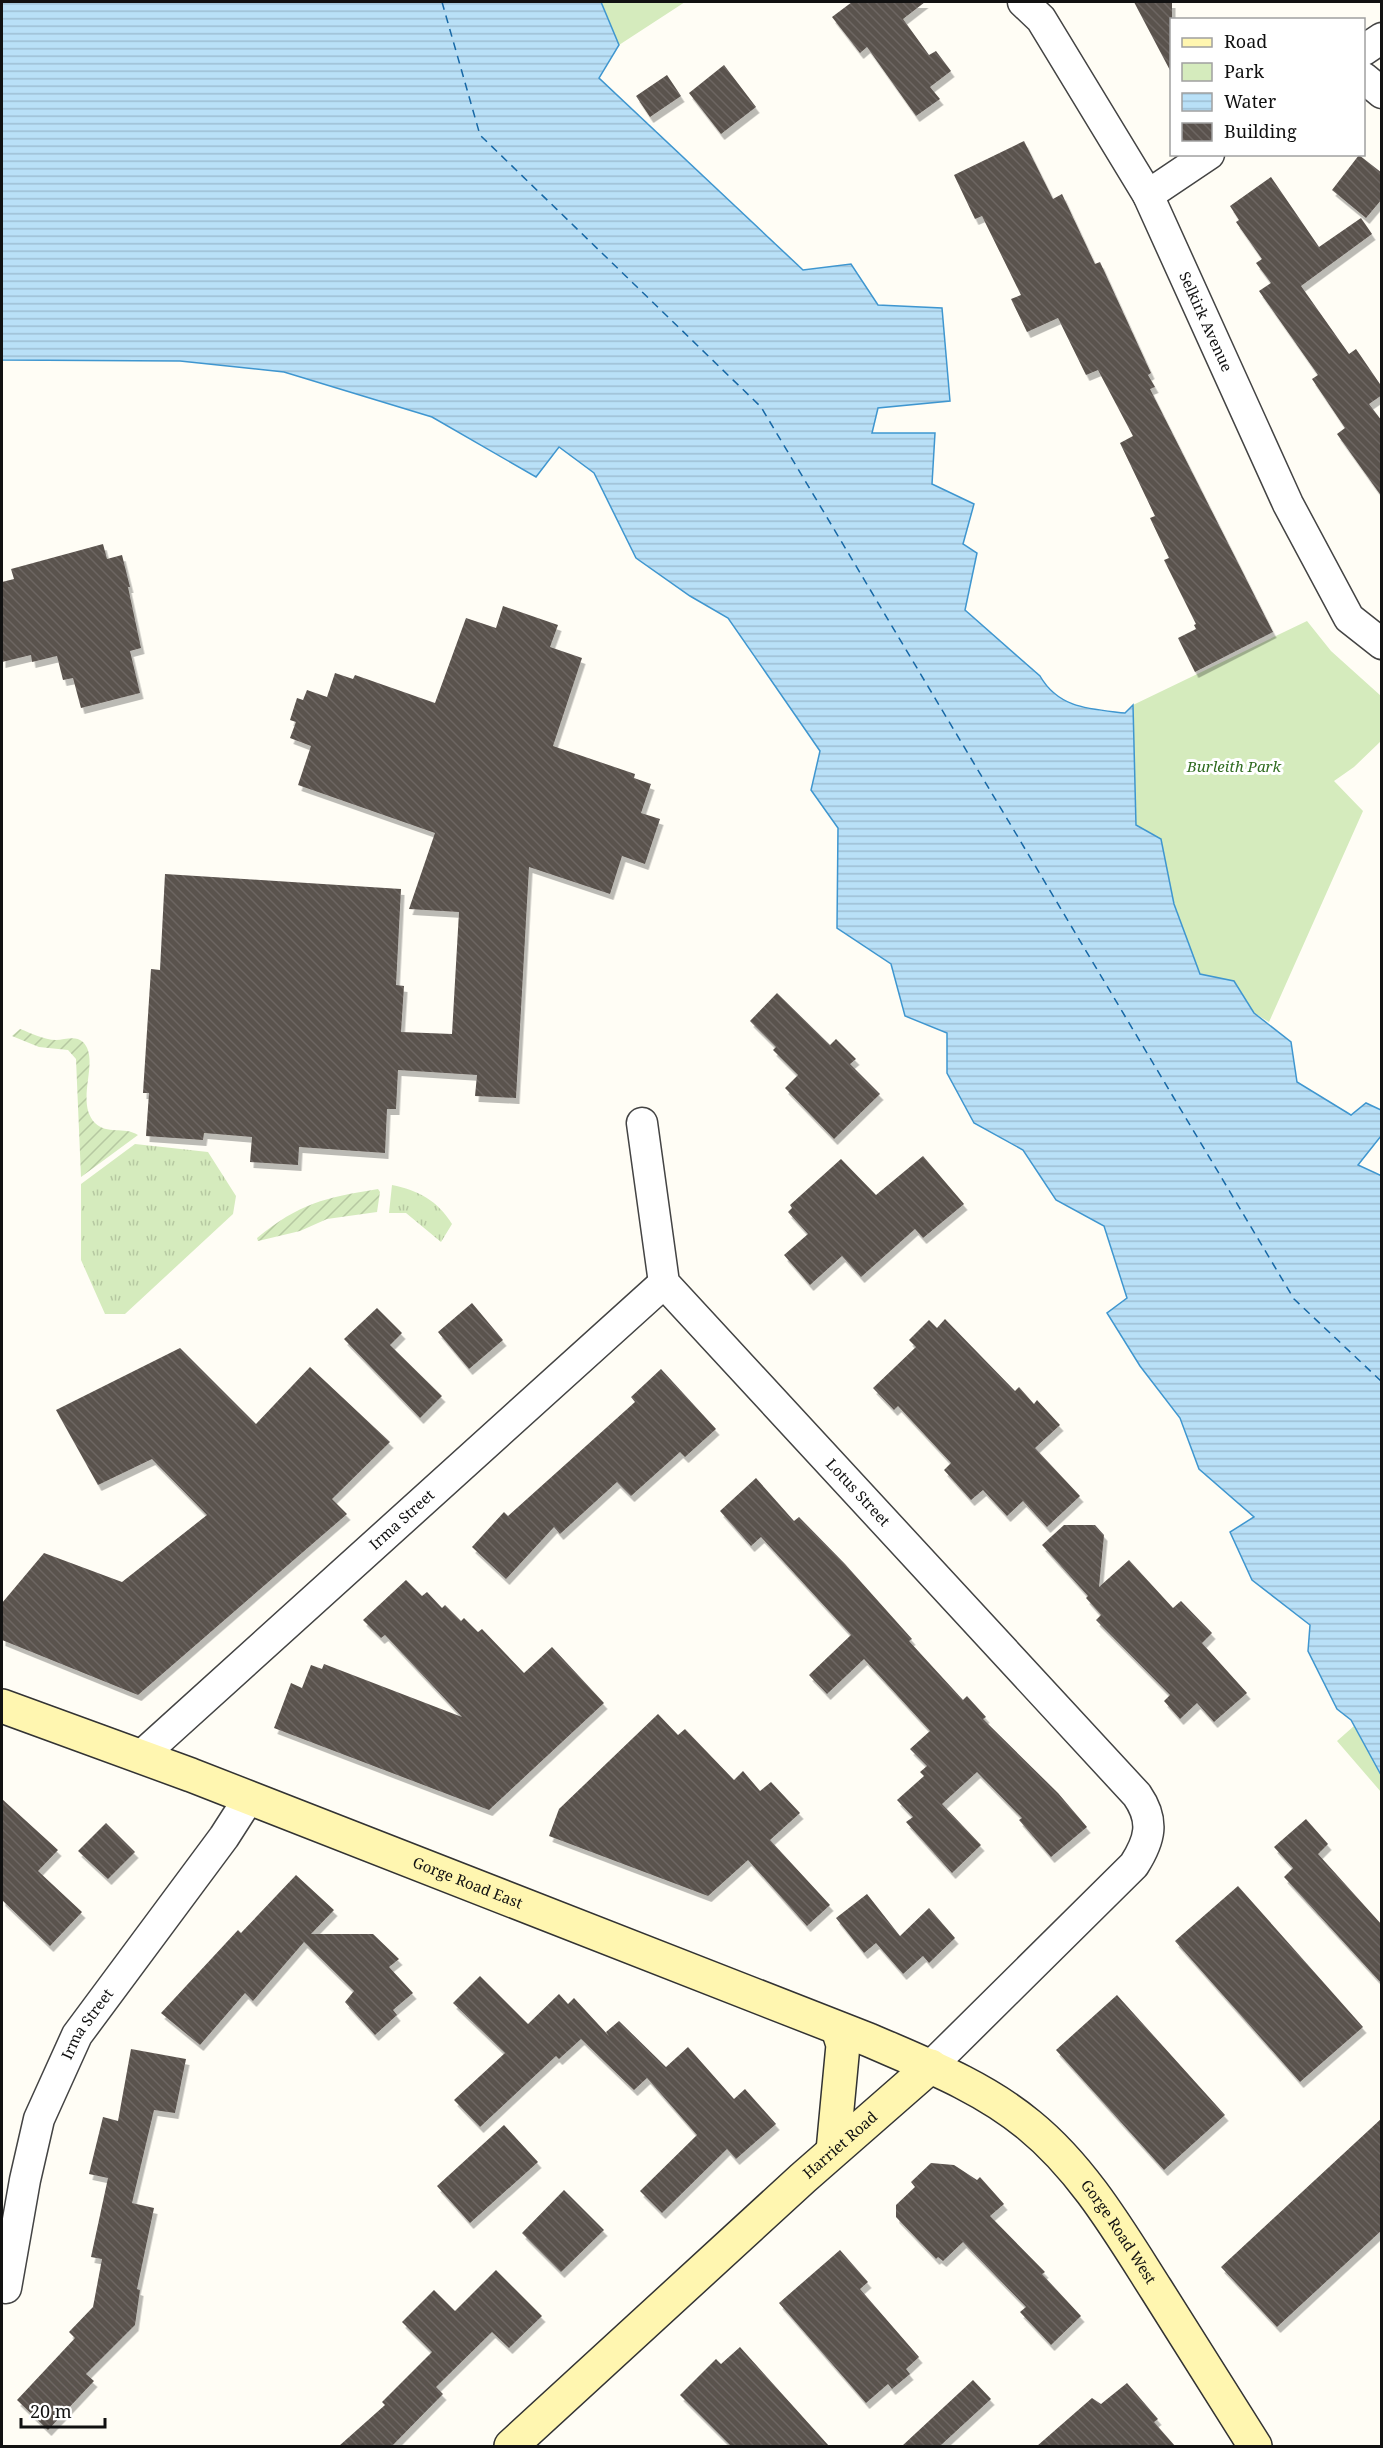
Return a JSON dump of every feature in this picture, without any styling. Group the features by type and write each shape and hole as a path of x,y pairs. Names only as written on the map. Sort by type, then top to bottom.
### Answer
{"main road":[{"name":"Gorge Road East","path":"2,1706 141,1756 931,2066"},
{"path":"833,2151 843,2045 838,2029"},
{"name":"Harriet Road","path":"511,2446 833,2151 931,2066"},
{"name":"Gorge Road West","path":"931,2066 984,2094 1029,2125 1068,2163 1112,2219 1256,2446"}],"street":[{"name":"Selkirk Avenue","path":"1023,2 1041,19 1148,195 1288,504 1349,618 1382,644"},
{"path":"1365,49 1382,38"},
{"path":"1365,79 1382,93"},
{"path":"1148,195 1206,156"},
{"path":"642,1123 664,1283"},
{"name":"Irma Street","path":"141,1756 664,1283"},
{"name":"Lotus Street","path":"664,1283 1137,1795 1147,1809 1149,1828"},
{"name":"Irma Street","path":"6,2288 25,2180 39,2119 77,2035 224,1837 249,1798"},
{"name":"Harriet Road","path":"931,2066 1134,1865 1146,1846 1149,1828"}],"green space":[{"path":"601,2 685,2 619,45"},
{"name":"Burleith Park","path":"1307,621 1331,651 1381,696 1381,741 1354,767 1334,781 1363,811 1269,1022 1254,1013 1234,981 1200,974 1174,904 1161,839 1136,826 1133,705"},
{"path":"20,1029 47,1039 73,1038 83,1042 90,1059 87,1092 89,1114 100,1127 133,1132 138,1135 81,1177 76,1059 68,1050 39,1047 12,1036"},
{"path":"135,1144 208,1152 236,1196 233,1214 125,1314 105,1314 81,1260 81,1184"},
{"path":"392,1185 419,1193 440,1209 452,1224 441,1242 406,1213 389,1213"},
{"path":"378,1189 380,1192 377,1212 327,1219 300,1231 258,1241 257,1238 272,1226 300,1209 327,1199"},
{"path":"1354,1726 1381,1775 1381,1792 1337,1741"}],"water":[{"path":"2,2 601,2 619,45 599,78 803,270 851,264 878,305 942,308 950,401 878,408 872,433 935,433 932,484 974,504 963,544 977,553 965,610 1066,701 1088,708 1125,713 1133,705 1136,825 1161,839 1174,904 1200,974 1234,981 1254,1013 1291,1042 1297,1082 1351,1115 1366,1103 1381,1110 1381,1136 1358,1165 1382,1176 1381,1775 1351,1720 1337,1709 1308,1651 1310,1625 1252,1580 1230,1532 1254,1517 1199,1469 1180,1418 1140,1366 1107,1313 1127,1298 1104,1226 1056,1200 1023,1150 974,1123 947,1073 947,1033 905,1016 891,964 837,928 838,828 811,790 820,751 728,618 690,596 636,558 594,473 559,447 536,477 432,417 284,372 180,361 2,360"}],"building":[{"path":"852,2 925,2 903,19 929,55 936,51 951,71 930,87 940,99 916,116 867,47 860,53 832,17"},
{"path":"1134,2 1172,2 1170,70"},
{"path":"724,65 756,107 721,134 689,93"},
{"path":"667,75 681,96 650,117 636,96"},
{"path":"1024,141 1053,199 1062,194 1095,264 1100,262 1151,373 1148,375 1155,387 1150,389 1273,632 1195,672 1178,638 1196,629 1194,625 1196,624 1164,560 1169,558 1150,518 1155,516 1120,443 1133,436 1098,370 1086,375 1058,318 1027,332 1011,299 1021,295 982,216 975,219 954,175"},
{"path":"1358,156 1382,173 1382,199 1366,218 1332,190"},
{"path":"1271,177 1319,247 1361,218 1372,234 1301,286 1349,354 1356,349 1382,387 1382,395 1369,404 1382,421 1382,497 1337,434 1345,428 1312,379 1318,375 1259,291 1271,283 1256,263 1262,259 1236,222 1239,220 1230,206"},
{"path":"103,544 107,559 122,555 130,587 128,587 141,648 130,651 140,693 81,708 73,678 63,680 57,656 32,662 31,655 2,662 2,582 14,579 11,569"},
{"path":"503,606 558,625 550,647 582,658 553,746 635,774 634,778 651,784 641,813 660,819 645,864 622,856 610,894 529,867 516,1098 475,1096 477,1075 398,1070 396,1109 387,1109 385,1153 299,1147 298,1165 250,1162 252,1137 204,1133 203,1140 146,1136 149,1093 143,1093 151,969 160,970 165,874 401,889 396,985 404,986 401,1032 452,1034 459,912 409,909 435,833 298,785 311,746 290,738 296,722 290,720 297,698 303,700 307,690 327,697 335,673 353,679 355,675 435,703 466,618 496,628"},
{"path":"777,993 830,1045 836,1039 856,1059 850,1064 880,1094 834,1139 785,1088 798,1075 773,1050 776,1047 750,1021"},
{"path":"923,1156 964,1204 923,1238 915,1229 861,1277 842,1256 810,1285 784,1255 808,1234 788,1212 792,1208 790,1205 841,1159 876,1195"},
{"path":"472,1303 503,1340 469,1369 438,1332"},
{"path":"377,1308 402,1333 390,1345 442,1396 420,1418 344,1339"},
{"path":"945,1319 1015,1391 1019,1387 1034,1404 1037,1400 1060,1425 1035,1448 1080,1496 1047,1527 1023,1501 1007,1516 983,1490 971,1500 944,1470 951,1463 898,1406 894,1410 873,1388 916,1347 909,1340 929,1320 937,1328"},
{"path":"180,1348 256,1424 310,1367 390,1442 332,1499 347,1514 138,1695 2,1640 2,1603 44,1553 122,1582 207,1515 152,1459 98,1485 56,1410"},
{"path":"661,1369 716,1429 685,1457 680,1452 631,1496 617,1482 560,1534 554,1527 506,1579 472,1547 504,1512 508,1516 635,1402 631,1397"},
{"path":"756,1478 794,1521 799,1517 845,1564 912,1639 909,1641 963,1700 967,1696 986,1717 983,1719 1058,1793 1087,1827 1051,1857 1019,1820 1022,1818 977,1772 942,1804 981,1845 952,1873 906,1822 913,1817 897,1800 924,1776 920,1772 927,1766 910,1749 930,1731 864,1659 827,1694 809,1675 851,1635 761,1537 751,1546 720,1511"},
{"path":"1064,1525 1095,1525 1104,1535 1099,1587 1129,1560 1173,1608 1181,1601 1212,1633 1202,1643 1247,1693 1214,1722 1197,1703 1180,1719 1164,1701 1170,1695 1096,1620 1101,1615 1086,1598 1088,1596 1042,1545"},
{"path":"406,1580 422,1596 427,1592 442,1608 445,1605 461,1621 464,1618 478,1632 482,1629 524,1673 552,1647 604,1703 489,1810 274,1728 291,1683 302,1688 311,1665 322,1669 324,1664 462,1717 385,1635 381,1638 363,1620"},
{"path":"658,1714 678,1735 685,1729 734,1780 743,1771 760,1791 771,1782 800,1813 770,1840 830,1905 807,1926 748,1860 708,1896 549,1836 559,1809"},
{"path":"2,1799 58,1850 38,1871 82,1912 50,1946 2,1900"},
{"path":"1306,1819 1328,1844 1318,1854 1382,1925 1382,1984 1284,1877 1293,1868 1274,1847"},
{"path":"106,1823 135,1852 108,1879 78,1851"},
{"path":"296,1875 334,1910 311,1934 373,1934 399,1959 389,1967 413,1993 393,2010 397,2015 375,2035 345,2002 354,1991 304,1942 253,2001 245,1993 200,2045 161,2013 238,1930 241,1933"},
{"path":"1238,1886 1363,2027 1300,2082 1175,1941"},
{"path":"867,1894 900,1936 929,1908 955,1938 929,1963 923,1956 903,1974 876,1943 864,1953 836,1918"},
{"path":"480,1976 528,2024 559,1994 568,2004 574,1998 609,2036 606,2032 619,2021 666,2067 688,2047 734,2099 745,2089 776,2124 736,2159 727,2149 662,2213 640,2191 697,2135 647,2078 634,2090 581,2039 559,2059 556,2056 480,2127 454,2100 505,2053 453,2003"},
{"path":"1117,1995 1225,2115 1164,2170 1056,2050"},
{"path":"131,2049 186,2059 175,2113 154,2110 132,2203 154,2208 137,2289 140,2290 135,2325 86,2374 94,2381 48,2430 17,2400 75,2338 69,2332 93,2307 102,2259 91,2257 108,2178 89,2174 103,2117 118,2121"},
{"path":"1382,2118 1382,2230 1277,2327 1221,2267"},
{"path":"504,2125 538,2162 470,2223 437,2186"},
{"path":"931,2163 954,2165 977,2180 980,2177 1004,2204 990,2216 1045,2272 1042,2274 1081,2316 1051,2345 1020,2312 1026,2307 963,2242 943,2261 938,2257 936,2259 896,2217 896,2205 915,2187 911,2182"},
{"path":"564,2190 604,2230 561,2272 522,2233"},
{"path":"840,2250 868,2282 860,2289 919,2357 906,2369 910,2374 892,2389 888,2384 866,2403 779,2303"},
{"path":"496,2270 542,2316 509,2348 492,2332 436,2387 443,2394 392,2446 339,2446 385,2405 382,2402 432,2352 402,2322 434,2290 455,2311"},
{"path":"740,2347 829,2446 731,2446 680,2395 716,2359 721,2364"},
{"path":"973,2380 991,2399 940,2446 902,2446"},
{"path":"1127,2383 1158,2419 1154,2422 1175,2446 1037,2446 1092,2398 1101,2404"}],"ferry route":[{"path":"442,2 480,135 761,407 1294,1299 1382,1382"}]}
